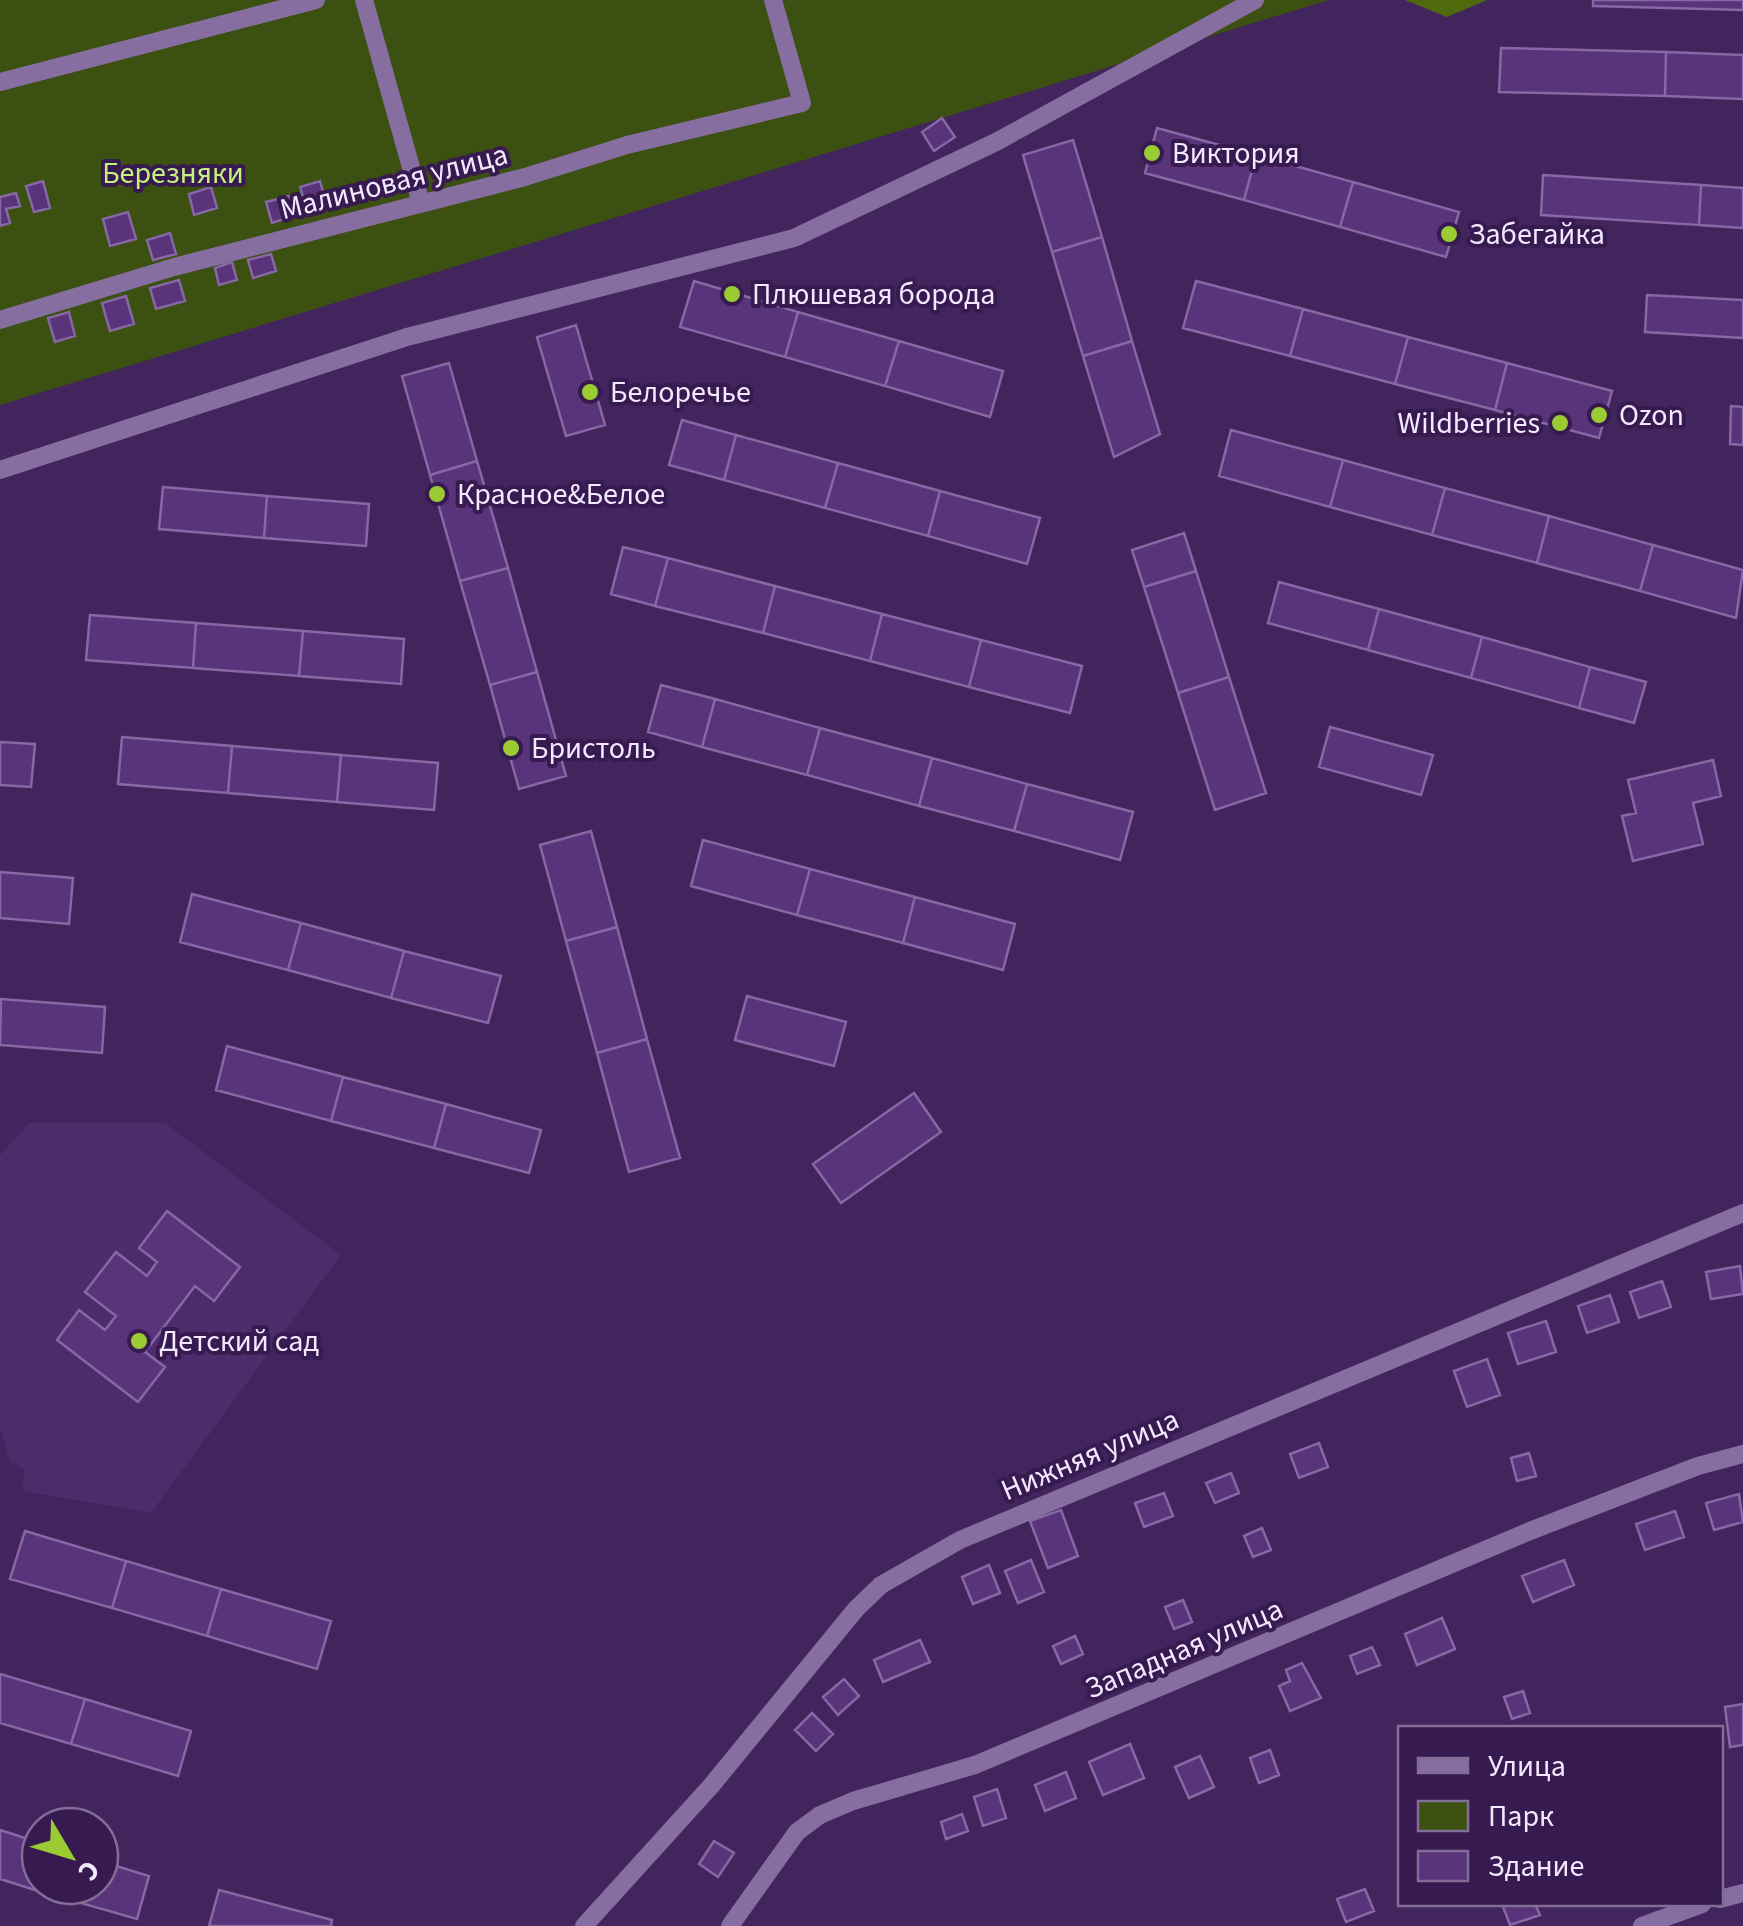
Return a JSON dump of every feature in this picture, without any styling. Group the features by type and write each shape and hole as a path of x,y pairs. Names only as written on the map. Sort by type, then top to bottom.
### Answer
{"street":[{"path":"0,82 316,0"},
{"path":"364,0 421,204"},
{"name":"Малиновая улица","path":"0,320 174,267 421,204 627,145 802,103 773,0"},
{"path":"0,470 407,337 794,238 996,142 1255,0"},
{"name":"Нижняя улица","path":"584,1926 711,1786 856,1608 881,1585 960,1540 1743,1213"},
{"name":"Западная улица","path":"730,1926 797,1832 820,1815 1011,1750 1530,1531 1698,1466 1743,1454"},
{"path":"1642,1926 1697,1906"}],"shaded area":[{"name":"Детский сад","path":"29,1123 165,1123 341,1255 151,1513 23,1491 24,1469 10,1461 0,1427 0,1155"}],"green space":[{"name":"Березняки","path":"0,0 1329,0 0,405"},
{"path":"1405,0 1487,0 1447,17"}],"building":[{"path":"1593,0 1743,0 1743,10 1593,6"},
{"path":"1501,48 1666,52 1665,96 1499,92"},
{"path":"1666,52 1743,55 1743,99 1665,96"},
{"path":"942,118 955,137 934,151 922,132"},
{"path":"1157,128 1256,155 1244,200 1145,173"},
{"path":"1073,140 1102,237 1052,252 1023,155"},
{"path":"1256,155 1353,182 1340,227 1244,200"},
{"path":"1543,175 1701,185 1699,225 1541,215"},
{"path":"43,181 50,208 34,212 26,186"},
{"path":"320,181 327,207 308,212 300,187"},
{"path":"380,181 383,194 364,200 360,187"},
{"path":"1353,182 1459,212 1446,257 1340,227"},
{"path":"1701,185 1743,188 1743,228 1699,225"},
{"path":"211,187 217,208 194,215 189,194"},
{"path":"16,193 20,206 6,209 10,223 0,226 0,197"},
{"path":"289,196 294,216 272,223 266,202"},
{"path":"128,212 136,239 110,246 103,219"},
{"path":"170,233 176,254 153,260 147,240"},
{"path":"1102,237 1132,341 1083,356 1052,252"},
{"path":"271,254 276,271 253,278 248,260"},
{"path":"232,262 237,280 219,285 215,268"},
{"path":"179,280 185,301 156,309 150,288"},
{"path":"694,281 798,312 785,357 680,327"},
{"path":"1196,281 1303,309 1290,356 1183,328"},
{"path":"1647,295 1743,300 1743,338 1645,332"},
{"path":"126,296 134,324 110,331 102,303"},
{"path":"1303,309 1408,337 1395,384 1290,356"},
{"path":"69,312 75,336 55,342 48,318"},
{"path":"798,312 899,341 885,386 785,357"},
{"path":"576,325 605,425 566,436 537,337"},
{"path":"1408,337 1507,363 1495,410 1395,384"},
{"path":"899,341 1003,371 990,417 885,386"},
{"path":"1132,341 1160,434 1114,457 1083,356"},
{"path":"449,363 477,461 430,475 402,376"},
{"path":"1507,363 1612,391 1599,438 1495,410"},
{"path":"1731,406 1743,407 1743,445 1730,444"},
{"path":"682,420 736,435 724,480 669,465"},
{"path":"1231,430 1343,460 1330,507 1219,476"},
{"path":"736,435 838,463 825,508 724,480"},
{"path":"1343,460 1445,488 1432,535 1330,507"},
{"path":"477,461 508,568 460,581 430,475"},
{"path":"838,463 940,491 928,536 825,508"},
{"path":"163,487 267,496 264,538 159,529"},
{"path":"1445,488 1549,516 1537,563 1432,535"},
{"path":"940,491 1040,518 1027,564 928,536"},
{"path":"267,496 369,504 366,546 264,538"},
{"path":"1549,516 1653,545 1640,591 1537,563"},
{"path":"1184,533 1196,571 1144,587 1132,550"},
{"path":"1653,545 1743,570 1736,618 1640,591"},
{"path":"623,547 668,558 655,606 611,594"},
{"path":"668,558 775,586 763,633 655,606"},
{"path":"508,568 537,672 490,685 460,581"},
{"path":"1196,571 1229,677 1178,693 1144,587"},
{"path":"1279,582 1379,609 1368,650 1268,623"},
{"path":"775,586 882,614 870,661 763,633"},
{"path":"1379,609 1482,637 1471,678 1368,650"},
{"path":"882,614 981,640 969,687 870,661"},
{"path":"90,615 196,623 193,668 86,660"},
{"path":"196,623 303,631 299,676 193,668"},
{"path":"303,631 404,639 401,684 299,676"},
{"path":"1482,637 1590,667 1579,708 1471,678"},
{"path":"981,640 1082,666 1070,713 969,687"},
{"path":"1590,667 1646,682 1634,723 1579,708"},
{"path":"537,672 566,776 519,789 490,685"},
{"path":"1229,677 1266,793 1215,810 1178,693"},
{"path":"661,685 715,699 702,747 648,732"},
{"path":"715,699 820,728 807,775 702,747"},
{"path":"1330,727 1433,755 1421,795 1319,767"},
{"path":"820,728 932,758 919,806 807,775"},
{"path":"122,737 232,746 228,793 118,784"},
{"path":"0,742 35,744 31,787 0,785"},
{"path":"232,746 341,755 337,802 228,793"},
{"path":"341,755 438,763 434,810 337,802"},
{"path":"932,758 1027,784 1014,831 919,806"},
{"path":"1713,760 1721,796 1693,803 1703,844 1633,861 1622,816 1636,813 1628,780"},
{"path":"1027,784 1133,812 1120,860 1014,831"},
{"path":"591,831 617,927 566,941 540,845"},
{"path":"703,840 810,869 797,915 691,886"},
{"path":"810,869 915,897 903,943 797,915"},
{"path":"0,872 73,878 69,924 0,918"},
{"path":"192,894 301,923 288,970 180,942"},
{"path":"915,897 1015,924 1003,970 903,943"},
{"path":"301,923 404,951 391,998 288,970"},
{"path":"617,927 647,1039 597,1053 566,941"},
{"path":"404,951 501,976 488,1023 391,998"},
{"path":"747,996 846,1022 834,1066 735,1040"},
{"path":"1,999 105,1007 102,1053 0,1045"},
{"path":"647,1039 680,1158 629,1172 597,1053"},
{"path":"227,1046 343,1077 331,1121 216,1090"},
{"path":"343,1077 446,1104 434,1148 331,1121"},
{"path":"914,1093 941,1132 841,1203 813,1164"},
{"path":"446,1104 541,1130 529,1173 434,1148"},
{"path":"167,1211 240,1267 214,1301 195,1286 145,1352 165,1367 138,1402 57,1340 79,1310 105,1330 116,1316 85,1292 116,1252 147,1276 157,1262 139,1248"},
{"path":"1740,1266 1743,1294 1711,1299 1706,1272"},
{"path":"1662,1281 1671,1307 1639,1318 1630,1292"},
{"path":"1610,1295 1619,1322 1587,1333 1578,1306"},
{"path":"1546,1321 1556,1352 1518,1364 1508,1333"},
{"path":"1487,1359 1500,1395 1467,1407 1454,1371"},
{"path":"1319,1443 1328,1467 1299,1478 1290,1454"},
{"path":"1529,1453 1536,1476 1517,1481 1511,1458"},
{"path":"1231,1473 1239,1493 1215,1503 1206,1483"},
{"path":"1164,1493 1173,1516 1144,1527 1135,1503"},
{"path":"1739,1494 1743,1522 1714,1530 1706,1503"},
{"path":"1061,1510 1078,1556 1048,1568 1030,1521"},
{"path":"1675,1511 1684,1537 1645,1550 1636,1524"},
{"path":"1262,1528 1271,1550 1253,1557 1244,1536"},
{"path":"25,1531 126,1561 112,1608 10,1579"},
{"path":"1031,1560 1044,1592 1018,1603 1005,1571"},
{"path":"1564,1560 1574,1585 1533,1602 1522,1576"},
{"path":"126,1561 221,1589 207,1636 112,1608"},
{"path":"989,1565 1000,1593 973,1604 962,1577"},
{"path":"221,1589 331,1621 317,1669 207,1636"},
{"path":"1183,1600 1192,1622 1174,1629 1165,1607"},
{"path":"1442,1618 1455,1649 1417,1665 1405,1634"},
{"path":"1075,1636 1083,1654 1061,1664 1053,1646"},
{"path":"920,1640 930,1662 883,1682 874,1660"},
{"path":"1372,1647 1380,1665 1357,1674 1350,1656"},
{"path":"1302,1663 1321,1698 1290,1711 1279,1686 1290,1681 1286,1670"},
{"path":"0,1674 85,1699 71,1744 0,1723"},
{"path":"844,1679 859,1696 838,1715 823,1697"},
{"path":"1523,1691 1530,1713 1512,1719 1504,1697"},
{"path":"85,1699 191,1731 178,1776 71,1744"},
{"path":"1743,1704 1743,1745 1730,1747 1725,1707"},
{"path":"812,1713 833,1734 816,1751 795,1730"},
{"path":"1130,1744 1144,1778 1103,1795 1089,1762"},
{"path":"1270,1750 1279,1775 1259,1783 1250,1758"},
{"path":"1200,1756 1214,1787 1189,1798 1175,1767"},
{"path":"1066,1772 1076,1798 1045,1811 1035,1785"},
{"path":"997,1789 1006,1818 983,1826 974,1797"},
{"path":"962,1814 968,1831 946,1839 941,1822"},
{"path":"0,1830 20,1836 20,1885 0,1879"},
{"path":"714,1841 734,1853 718,1877 699,1864"},
{"path":"120,1867 149,1876 137,1919 91,1906 120,1906"},
{"path":"1365,1889 1374,1911 1346,1922 1337,1899"},
{"path":"219,1890 332,1920 331,1926 209,1926"},
{"path":"1503,1906 1536,1906 1540,1915 1510,1925"}],"place":[{"name":"Виктория","path":"1152,153"},
{"name":"Забегайка","path":"1449,234"},
{"name":"Плюшевая борода","path":"732,294"},
{"name":"Белоречье","path":"590,392"},
{"name":"Ozon","path":"1599,415"},
{"name":"Wildberries","path":"1560,423"},
{"name":"Красное&Белое","path":"437,494"},
{"name":"Бристоль","path":"511,748"},
{"name":"Детский сад","path":"139,1341"}]}
